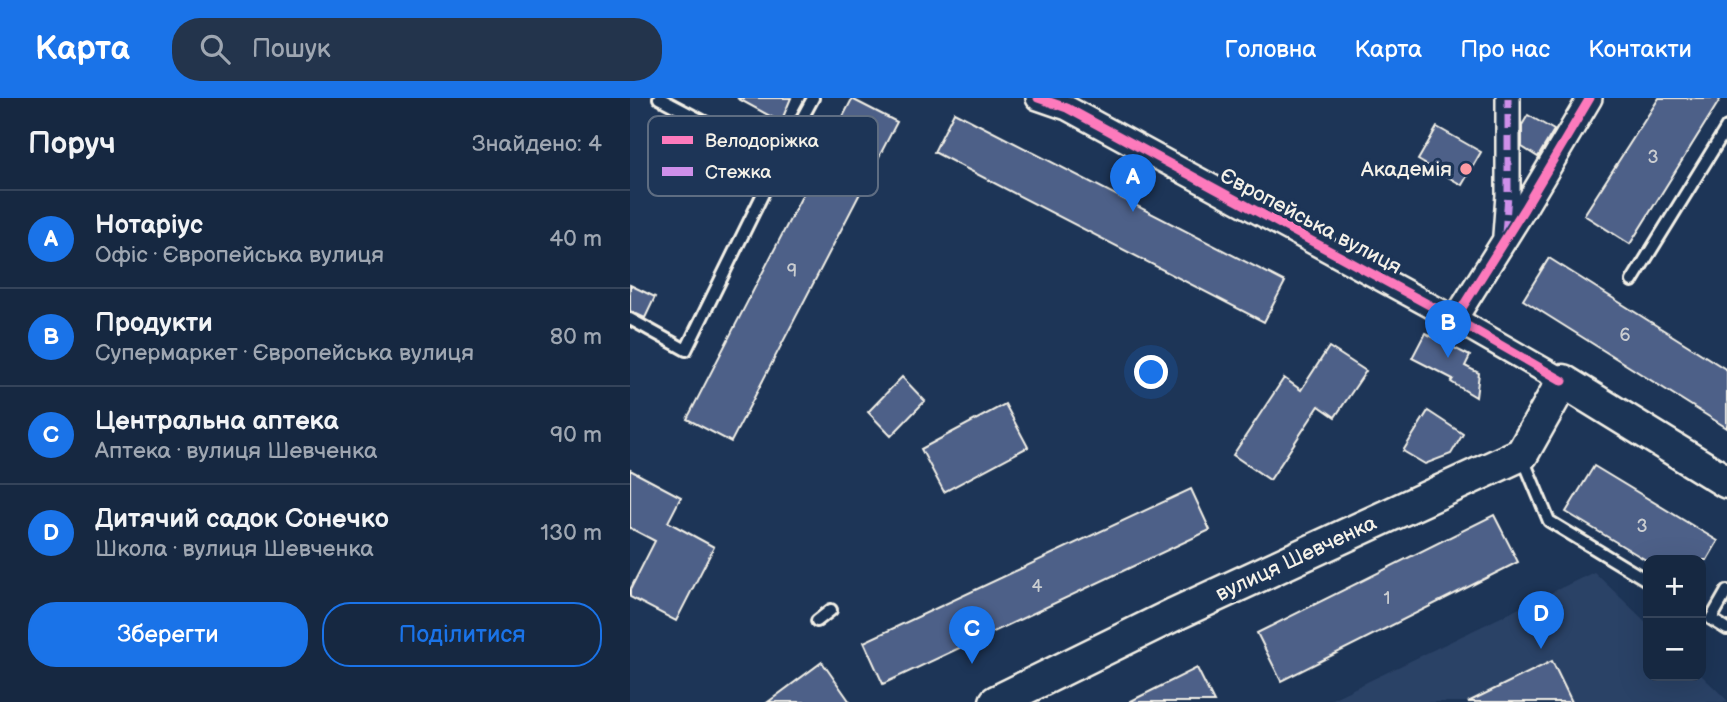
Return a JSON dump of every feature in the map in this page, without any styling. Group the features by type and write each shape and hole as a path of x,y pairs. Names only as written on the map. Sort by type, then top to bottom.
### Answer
{"main road":[{"path":"1522,454 1563,381"},
{"name":"Європейська вулиця","path":"1563,381 1727,482"},
{"name":"вулиця Шевченка","path":"996,702 1173,615 1522,454"}],"street":[{"name":"Європейська вулиця","path":"1038,98 1068,103 1563,381"},
{"path":"1504,240 1508,195 1507,98"},
{"path":"1455,319 1590,98"}],"lane":[{"path":"659,98 693,116"},
{"path":"803,116 813,98"},
{"path":"1632,281 1727,127"},
{"path":"630,318 686,350 762,196"},
{"path":"1522,454 1549,521 1643,578"},
{"path":"1711,619 1727,592"},
{"path":"817,621 831,610"},
{"path":"1706,616 1727,629"}],"shaded area":[{"path":"1594,572 1643,619 1643,681 1706,680 1727,700 1727,702 1326,702"}],"building":[{"path":"737,98 791,98 784,116 770,116"},
{"path":"1659,98 1721,98 1630,244 1584,215"},
{"path":"852,99 897,122 878,159 878,116 843,116"},
{"path":"954,112 1285,282 1264,322 934,152"},
{"path":"1528,115 1554,130 1538,157 1522,147 1522,125"},
{"path":"1437,127 1481,152 1462,185 1418,160"},
{"path":"802,196 859,196 731,442 687,419"},
{"path":"1549,258 1727,370 1727,428 1523,300"},
{"path":"630,285 655,297 645,318 630,311"},
{"path":"1425,333 1470,356 1465,366 1479,373 1476,397 1451,382 1453,379 1412,358"},
{"path":"1329,347 1366,371 1335,417 1319,406 1270,480 1233,455 1284,378 1301,390"},
{"path":"902,377 925,401 891,436 868,412"},
{"path":"1005,404 1028,447 944,492 921,449"},
{"path":"1428,411 1463,434 1451,454 1425,464 1403,451"},
{"path":"1594,466 1718,541 1707,560 1706,555 1643,555 1643,558 1566,512"},
{"path":"630,470 681,497 668,522 714,547 676,621 630,597 630,590 655,541 630,528"},
{"path":"1191,489 1210,530 883,684 864,642"},
{"path":"1494,515 1518,562 1281,681 1257,633"},
{"path":"1552,661 1572,702 1468,702"},
{"path":"822,662 850,702 768,702"},
{"path":"1197,668 1214,702 1129,702"}],"marked path":[{"path":"1505,234 1508,195 1508,98"}],"cycle path":[{"path":"1038,98 1067,108 1455,319 1563,381"},
{"path":"1455,319 1590,98"}],"place":[{"name":"Академія","path":"1466,169"},
{"name":"Нотаріус","path":"1133,212"},
{"name":"Продукти","path":"1448,358"},
{"name":"Дитячий садок Сонечко","path":"1541,649"},
{"name":"Центральна аптека","path":"972,664"}]}
